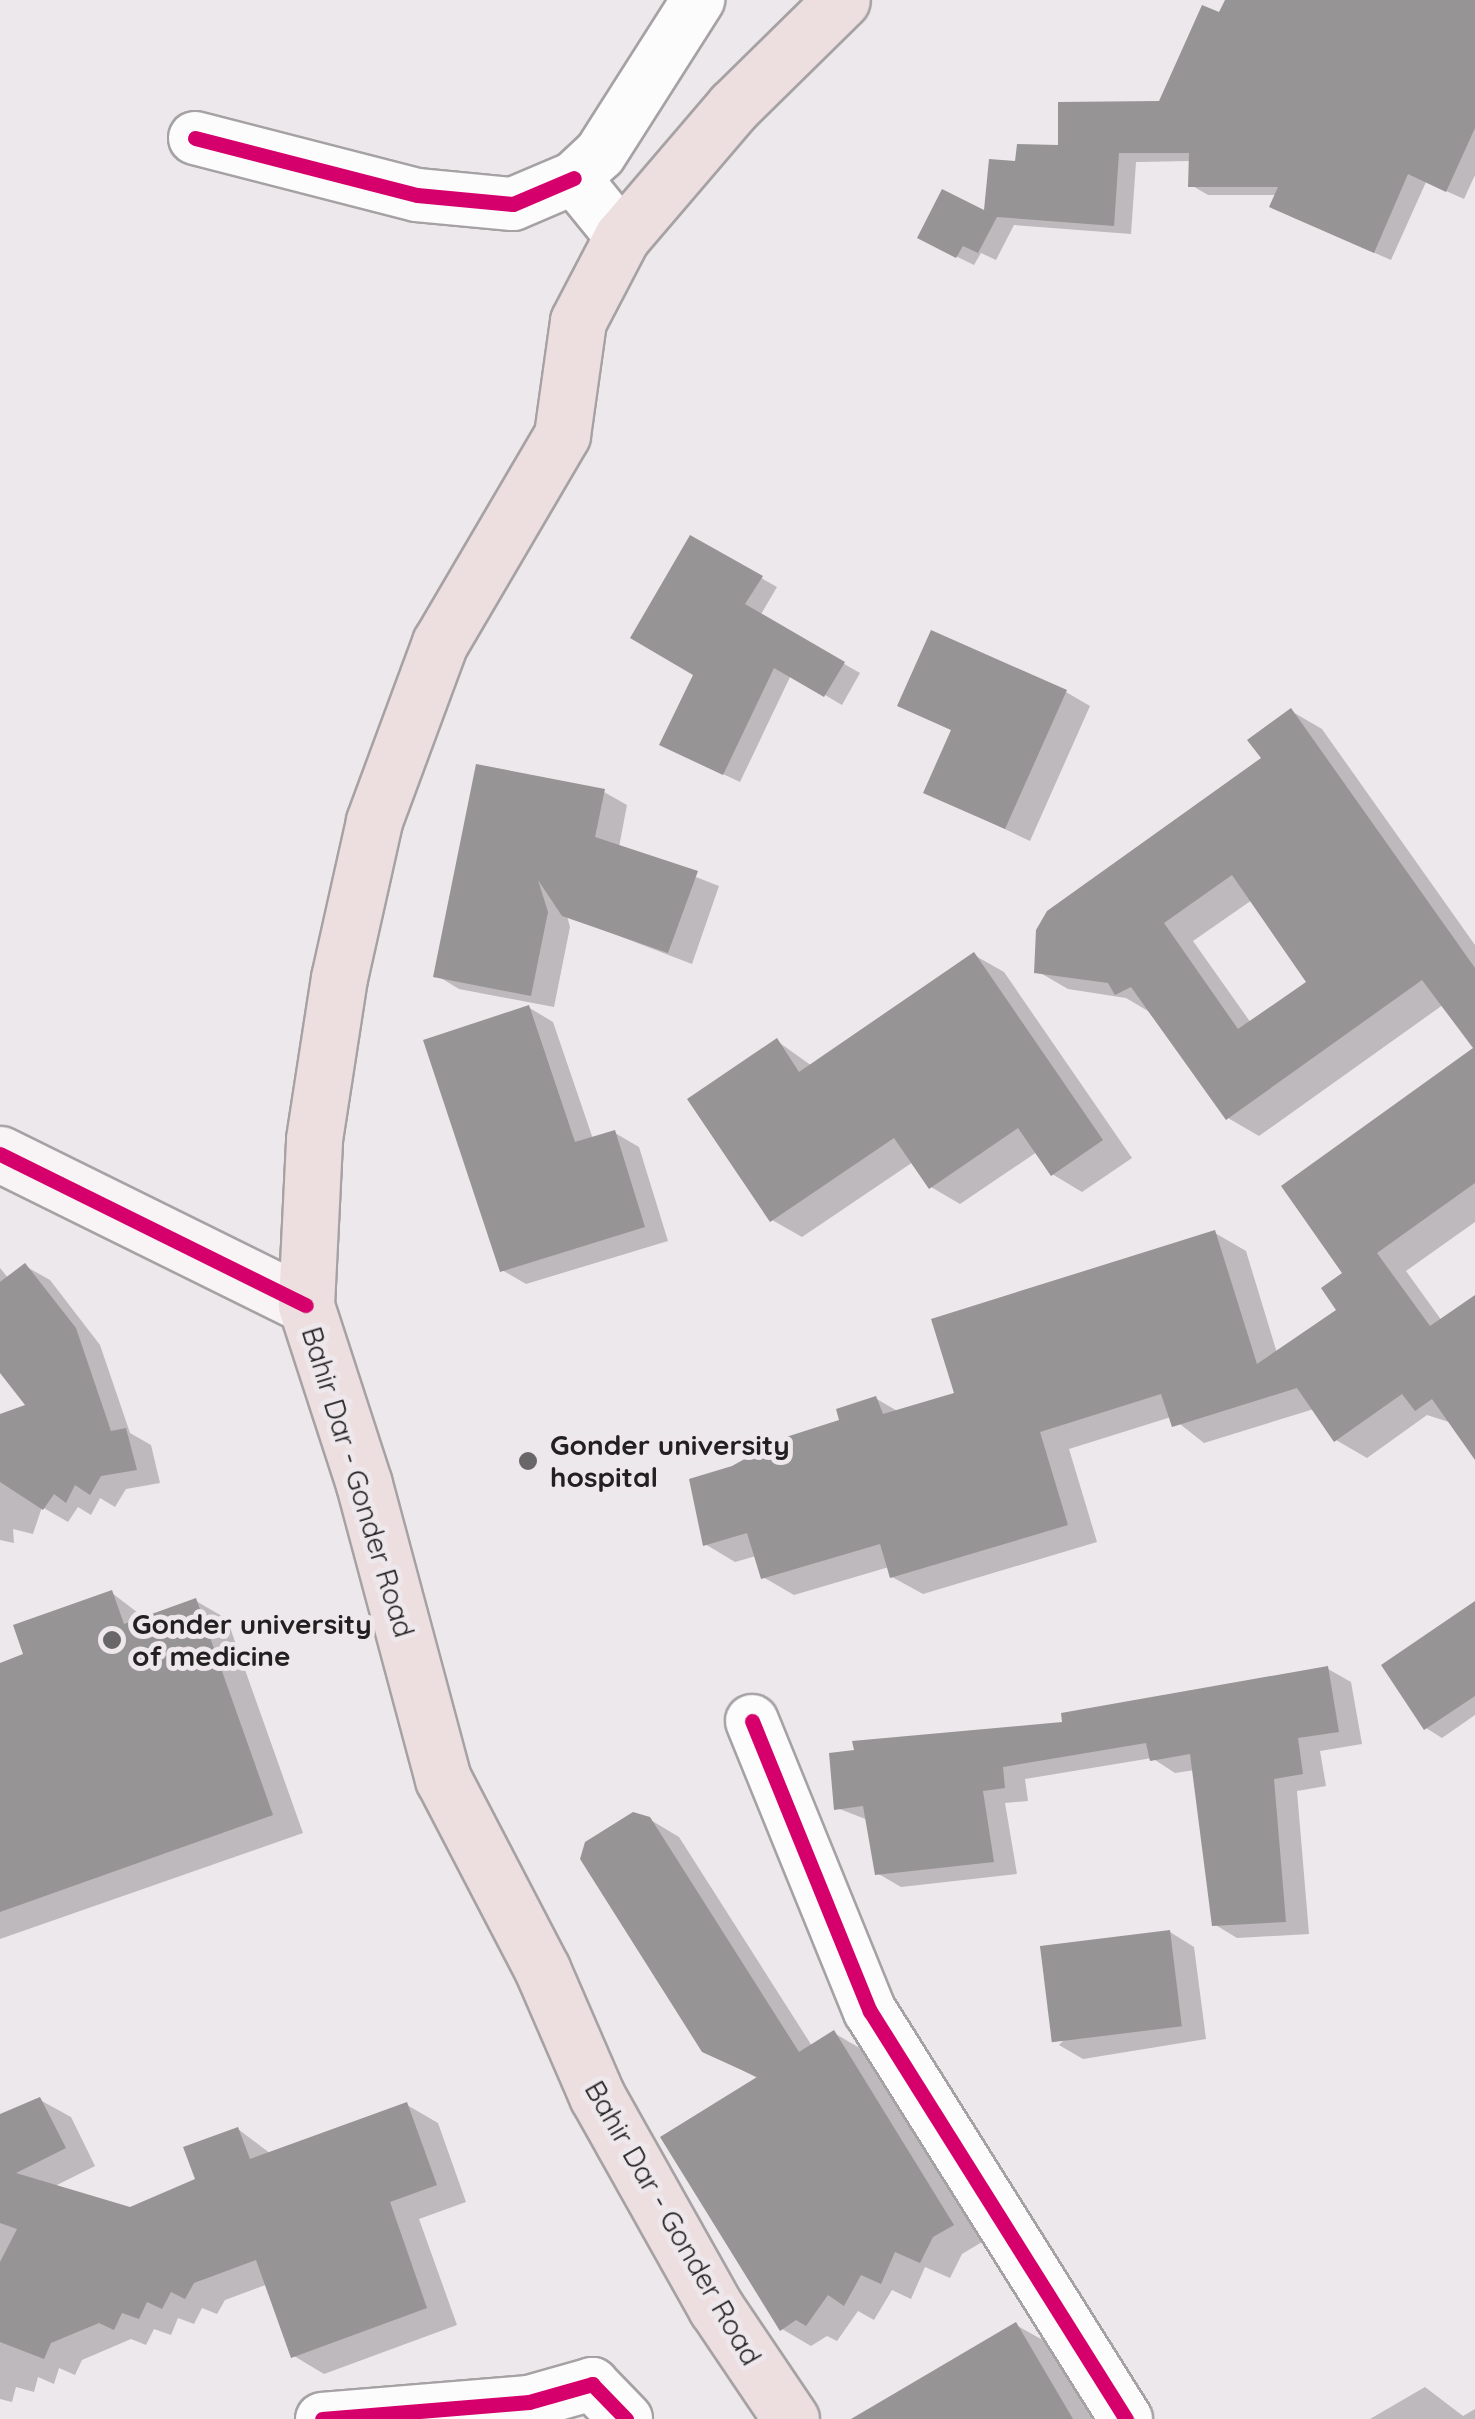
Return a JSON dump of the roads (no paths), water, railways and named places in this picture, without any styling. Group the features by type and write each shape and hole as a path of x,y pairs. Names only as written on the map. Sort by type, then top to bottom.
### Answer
{"highway":[{"name":"Bahir Dar - Gonder Road","path":"790,2419 716,2308 597,2096 542,1969 443,1779 364,1484 306,1305 314,1138 339,978 374,821 440,643 562,435 578,322 622,237 734,106 842,0"}],"street":[{"path":"195,138 417,195 513,204 574,178 600,154 698,0"},
{"path":"574,178 622,237"},
{"path":"0,1154 306,1305"},
{"path":"752,1722 870,2011 1126,2419"},
{"path":"322,2419 529,2402 592,2384 626,2419"}],"place":[{"name":"Gonder university hospital","path":"528,1461"},
{"name":"Gonder university of medicine","path":"112,1640"}]}
